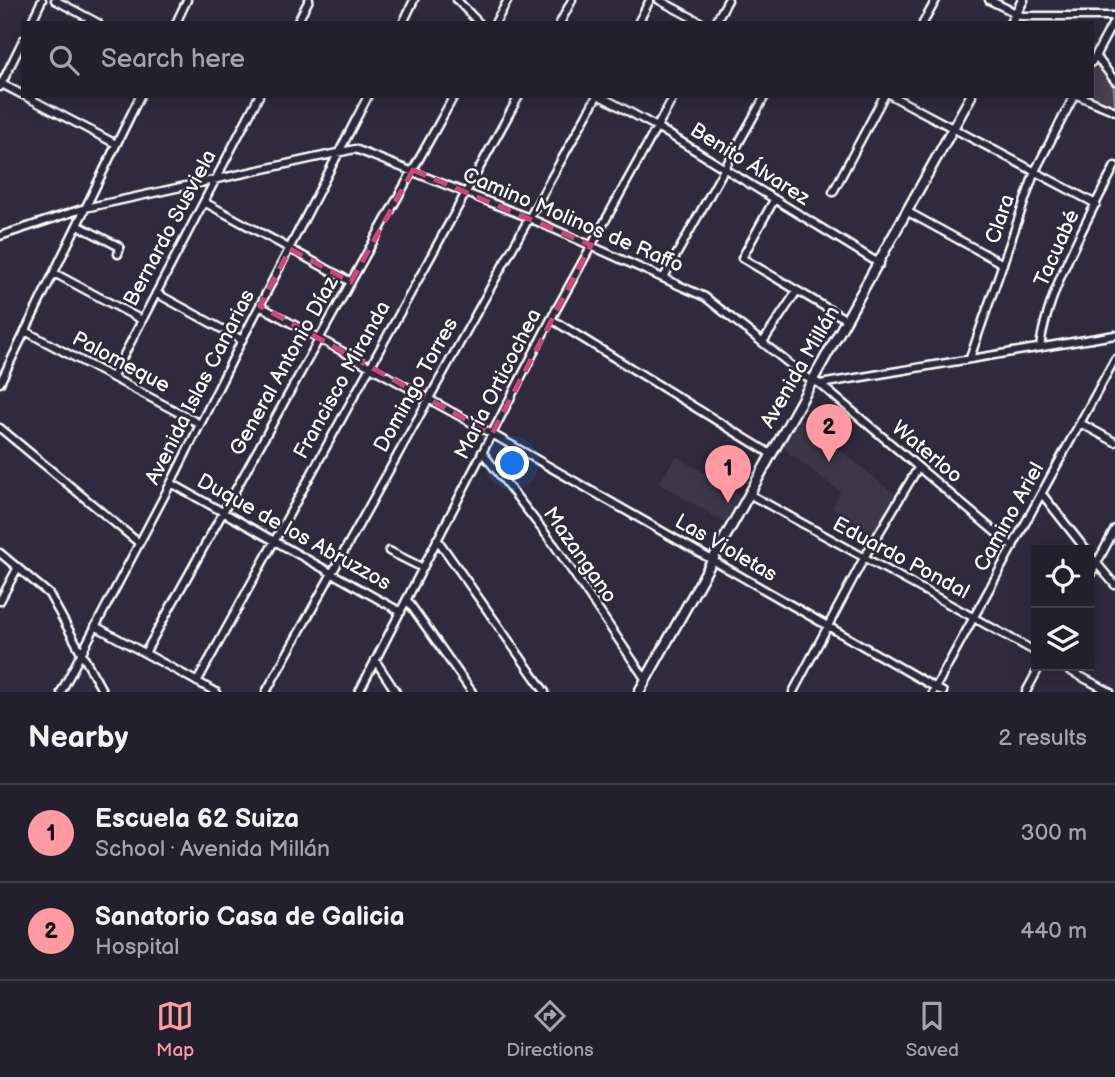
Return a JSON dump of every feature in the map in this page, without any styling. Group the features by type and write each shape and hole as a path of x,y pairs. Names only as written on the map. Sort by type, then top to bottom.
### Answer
{"main road":[{"path":"1013,18 1023,0"},
{"name":"Avenida Millán","path":"639,692 771,454 816,382 847,320 970,98"}],"street":[{"path":"32,21 42,0"},
{"path":"55,0 94,21"},
{"path":"177,21 187,0"},
{"path":"298,21 309,0"},
{"path":"404,21 414,0"},
{"path":"457,0 476,21"},
{"path":"496,21 508,0"},
{"path":"561,21 572,0"},
{"path":"639,21 650,0"},
{"path":"659,0 698,21"},
{"path":"716,21 728,0"},
{"path":"924,21 936,0"},
{"path":"989,0 1013,18 1115,17 1094,59 1110,72 1115,81"},
{"path":"21,44 1,85 21,95"},
{"path":"28,98 116,144"},
{"path":"0,383 139,98"},
{"name":"Bernardo Susviela","path":"113,376 258,98"},
{"name":"Avenida Islas Canarias","path":"61,692 367,98"},
{"name":"General Antonio Díaz","path":"145,653 453,98"},
{"name":"Francisco Miranda","path":"197,682 518,98"},
{"name":"Domingo Torres","path":"266,692 597,98"},
{"name":"Benito Álvarez","path":"602,98 657,127 880,264"},
{"name":"María Orticochea","path":"359,692 551,319 673,98"},
{"path":"664,277 764,98"},
{"path":"833,192 883,98"},
{"path":"896,98 1096,204"},
{"name":"Clara","path":"970,358 1035,171 1076,98"},
{"path":"1082,98 1115,111"},
{"name":"Camino Molinos de Raffo","path":"0,236 85,208 342,150 362,150 529,218 705,297 816,382"},
{"name":"Tacuabé","path":"1040,347 1045,323 1065,269 1115,168"},
{"path":"774,200 743,258 847,320"},
{"path":"204,202 351,282"},
{"path":"908,212 1003,264"},
{"path":"77,225 118,246 118,254"},
{"path":"54,273 142,320"},
{"path":"763,342 797,291"},
{"path":"156,293 242,340"},
{"path":"260,306 492,434"},
{"path":"551,319 771,454"},
{"name":"Palomeque","path":"25,331 200,424"},
{"path":"816,382 1115,335"},
{"name":"Camino Ariel","path":"937,691 974,617 1115,359"},
{"name":"Waterloo","path":"816,382 1013,547"},
{"path":"1080,423 1115,442"},
{"path":"0,428 139,543"},
{"name":"Las Violetas","path":"492,434 937,691"},
{"name":"Mazangano","path":"482,452 555,546 646,680"},
{"path":"793,692 864,558 918,468"},
{"name":"Duque de los Abruzzos","path":"171,483 401,612"},
{"name":"Eduardo Pondal","path":"749,494 1031,649"},
{"path":"1042,494 1082,545"},
{"path":"1094,569 1115,529"},
{"path":"437,539 545,692"},
{"path":"389,551 423,568"},
{"path":"0,553 49,594 103,692"},
{"path":"1094,560 1115,585"},
{"path":"0,601 18,567"},
{"path":"407,600 472,692"},
{"path":"95,626 216,692"},
{"path":"375,660 396,692"},
{"path":"1026,692 1037,671"},
{"path":"1070,671 1110,692"}],"highlighted area":[{"path":"413,170 591,245 492,434 260,306 290,249 351,282"}],"shaded area":[{"path":"1094,65 1100,65 1111,80 1115,107 1094,98"},
{"path":"800,418 896,495 874,532 832,508 840,492 783,448"},
{"path":"676,456 740,495 725,523 659,483"}],"place":[{"name":"Sanatorio Casa de Galicia","path":"829,462"},
{"name":"Escuela 62 Suiza","path":"728,503"}]}
